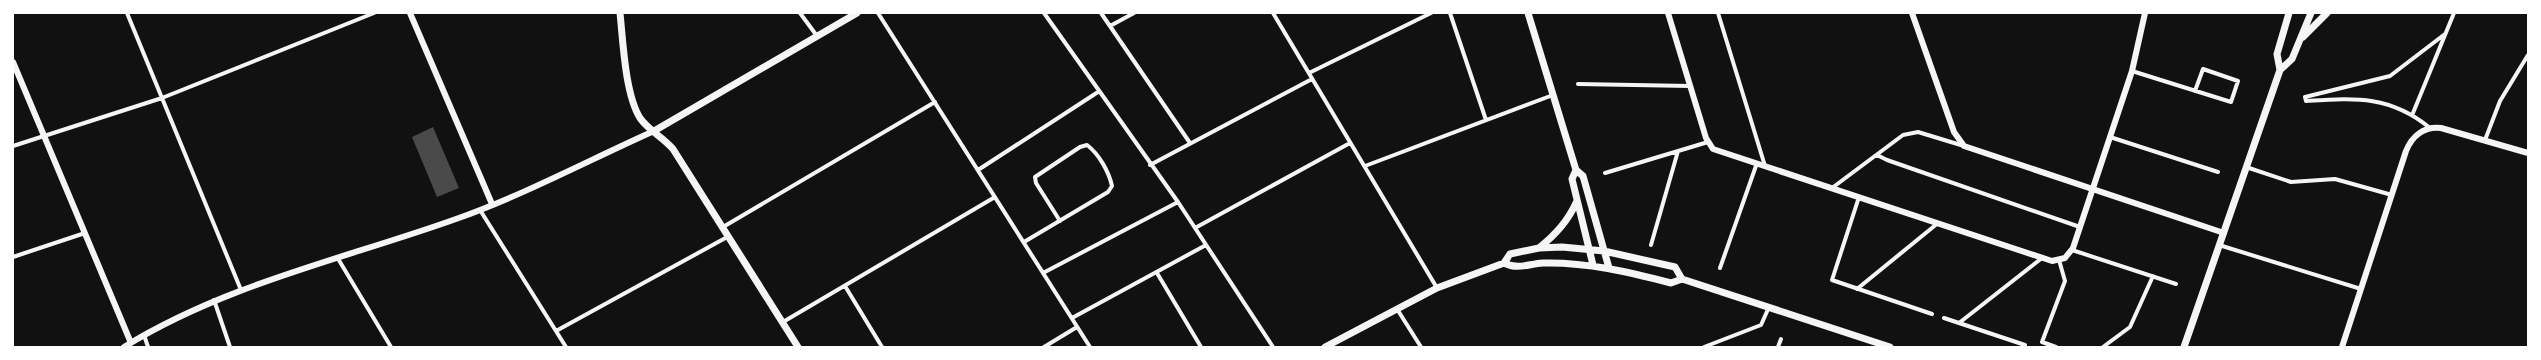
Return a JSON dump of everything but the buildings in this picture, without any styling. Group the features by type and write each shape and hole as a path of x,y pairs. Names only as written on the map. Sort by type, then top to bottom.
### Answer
{"main road":[{"path":"620,13 627,71 634,106 640,118 673,149 798,347"},
{"path":"654,131 857,13"},
{"path":"1528,13 1576,170 1584,176 1609,268"},
{"path":"2184,347 2280,70 2278,54 2289,13"},
{"path":"2280,70 2292,59 2311,13"},
{"path":"2299,42 2327,13"},
{"path":"1576,170 1572,179 1593,265"},
{"path":"1539,248 1562,228 1577,201"},
{"path":"1325,347 1437,288 1504,263 1510,254 1539,248 1589,249 1604,251 1675,268 1682,278 1768,306 1874,344 1890,347"},
{"path":"1504,263 1514,268 1541,264 1593,265 1671,282 1682,278"}],"street":[{"path":"127,13 241,290"},
{"path":"13,146 162,98 374,13"},
{"path":"410,13 492,204"},
{"path":"800,13 818,36"},
{"path":"878,13 1090,347"},
{"path":"1044,13 1098,92 1178,202 1273,347"},
{"path":"1101,13 1190,143"},
{"path":"1110,26 1134,13"},
{"path":"1273,13 1437,288"},
{"path":"1309,73 1431,13"},
{"path":"1450,13 1486,120"},
{"path":"1668,13 1708,142 1717,150 2052,261 2059,260 2072,250 2132,71 2145,13"},
{"path":"1718,13 1765,166"},
{"path":"1912,13 1954,132 1964,146"},
{"path":"2413,113 2454,13"},
{"path":"2430,128 2413,113 2380,101 2343,98 2306,101 2305,97 2378,81 2390,76 2445,34"},
{"path":"2485,140 2500,101 2528,55"},
{"path":"13,62 131,343"},
{"path":"2132,71 2195,91 2231,102 2238,81 2203,69 2195,91"},
{"path":"1150,165 1312,79"},
{"path":"1578,84 1690,86"},
{"path":"978,170 1098,92"},
{"path":"1364,166 1553,95"},
{"path":"723,227 935,102"},
{"path":"2342,347 2411,140 2419,133 2430,128 2441,128 2528,153"},
{"path":"124,347 144,335 214,300 337,257 480,210 654,131"},
{"path":"1832,188 1903,135 1911,132 1918,132 2093,188 2224,233"},
{"path":"2110,137 2218,172"},
{"path":"1605,173 1708,142"},
{"path":"1195,228 1350,143"},
{"path":"1024,242 1060,221 1108,192 1112,186 1110,177 1093,150 1087,145 1080,147 1035,177 1036,184 1060,221"},
{"path":"1651,245 1678,151"},
{"path":"1877,155 1887,160 2080,227"},
{"path":"1720,268 1757,164"},
{"path":"2246,167 2291,182 2335,180 2392,195"},
{"path":"782,322 995,197"},
{"path":"1858,197 1832,280 1932,314"},
{"path":"1044,273 1178,202"},
{"path":"480,210 566,347"},
{"path":"1857,289 1938,223"},
{"path":"13,257 85,233"},
{"path":"556,331 729,236"},
{"path":"1072,318 1206,245"},
{"path":"2219,245 2361,289"},
{"path":"2072,250 2176,284"},
{"path":"337,257 391,347"},
{"path":"1959,323 2042,258"},
{"path":"2056,347 2042,342 2065,281 2059,260"},
{"path":"1157,273 1201,347"},
{"path":"2104,347 2130,327 2153,276"},
{"path":"845,286 882,347"},
{"path":"214,300 230,347"},
{"path":"1704,347 1761,325 1768,306"},
{"path":"1397,309 1421,347"},
{"path":"1944,318 2025,345"},
{"path":"1044,347 1077,327"},
{"path":"144,335 148,347"},
{"path":"1778,347 1781,339"}]}
